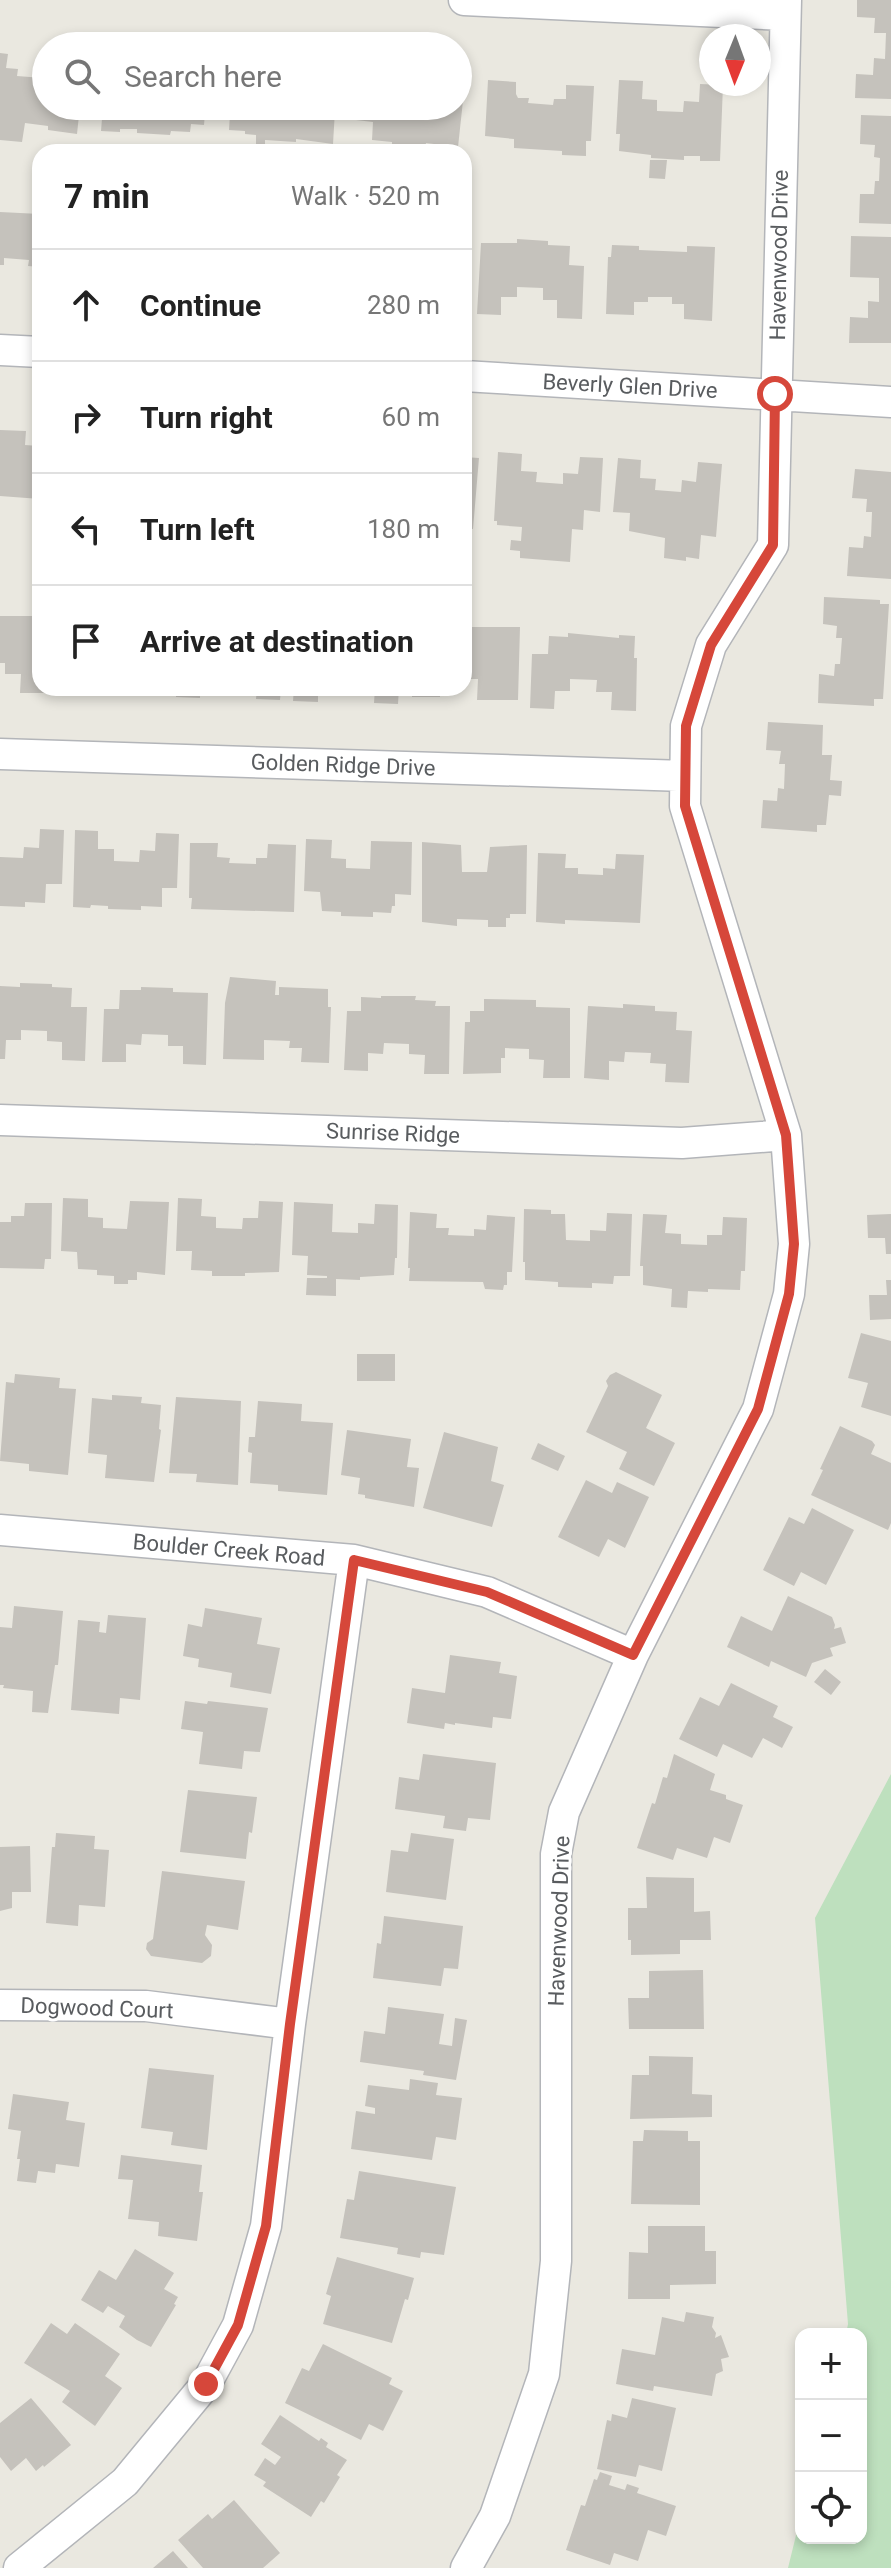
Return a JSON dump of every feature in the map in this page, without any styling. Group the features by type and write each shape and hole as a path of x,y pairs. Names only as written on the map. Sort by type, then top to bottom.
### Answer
{"street":[{"path":"464,0 785,8"},
{"name":"Havenwood Drive","path":"466,2568 495,2516 544,2374 556,2261 556,1854 564,1812 633,1655 758,1409 789,1294 794,1244 786,1135 685,806 686,726 711,645 773,545 785,8"},
{"path":"0,350 32,352"},
{"name":"Beverly Glen Drive","path":"472,376 891,402"},
{"name":"Golden Ridge Drive","path":"0,754 685,776"},
{"name":"Sunrise Ridge","path":"0,1120 682,1143 786,1135"},
{"name":"Boulder Creek Road","path":"0,1530 354,1560 487,1592 633,1655"},
{"path":"19,2568 125,2482 206,2384 238,2325 266,2226 290,2024 354,1560"},
{"name":"Dogwood Court","path":"0,2005 146,2006 290,2024"}],"green space":[{"path":"891,1774 891,2568 788,2568 795,2539 795,2544 867,2544 867,2328 847,2328 815,1918"}],"building":[{"path":"857,0 891,0 891,99 855,98 856,74 873,75 874,58 885,59 886,33 874,33 875,18 857,17"},
{"path":"0,53 8,54 6,68 18,69 17,76 32,77 32,120 78,120 77,134 25,123 22,142 0,140"},
{"path":"488,80 516,82 518,98 529,98 528,103 553,105 554,99 566,99 566,85 594,86 591,141 586,141 586,156 514,148 514,139 485,136"},
{"path":"619,80 643,81 642,99 657,100 657,111 683,112 684,101 699,102 699,96 723,96 720,161 700,161 700,156 684,156 684,160 651,158 651,155 619,151 620,134 616,134"},
{"path":"861,115 891,116 891,224 859,223 860,194 874,194 875,181 879,181 880,158 874,157 875,145 860,144"},
{"path":"102,120 204,120 204,125 191,124 190,132 171,131 170,135 137,133 137,129 101,131"},
{"path":"230,120 334,120 333,144 296,139 296,142 265,140 265,144 256,144 256,135 229,130"},
{"path":"356,120 461,120 458,144 392,144 372,140 373,122"},
{"path":"650,160 667,160 665,179 649,178"},
{"path":"0,212 32,214 32,266 28,266 29,260 4,258 4,265 0,265"},
{"path":"851,236 891,237 891,343 849,343 850,317 868,318 868,301 879,302 879,278 850,277"},
{"path":"517,239 570,246 569,265 584,266 582,319 557,318 557,300 543,300 543,288 517,287 517,297 501,297 501,315 477,314 481,243 517,243"},
{"path":"612,245 639,246 639,250 687,252 687,246 715,247 712,321 684,319 684,304 672,304 672,297 648,297 648,302 634,302 634,315 606,314 608,257 611,257"},
{"path":"0,430 26,431 25,445 32,446 32,498 0,496"},
{"path":"498,452 522,454 521,471 537,472 536,482 563,484 563,473 578,474 580,457 603,458 600,512 584,510 583,530 572,529 570,562 520,558 520,551 510,550 511,540 521,541 522,527 497,525 494,521"},
{"path":"472,458 479,458 472,529"},
{"path":"618,458 641,460 640,478 656,479 655,490 681,492 682,480 696,482 698,462 722,464 716,537 701,535 699,559 664,558 665,538 629,531 630,513 613,512"},
{"path":"855,469 891,472 891,579 847,576 849,547 863,548 864,536 871,537 872,512 866,512 867,499 852,498"},
{"path":"824,597 880,600 880,604 889,604 883,699 874,699 874,706 818,703 819,674 834,676 835,664 840,664 842,638 836,638 837,626 823,624"},
{"path":"0,616 32,616 32,693 20,693 21,674 5,674 5,663 0,663"},
{"path":"472,627 520,627 518,700 477,700 478,679 472,679"},
{"path":"568,633 619,638 619,635 635,636 636,711 611,710 612,692 596,692 597,680 570,679 570,691 555,691 554,709 530,708 532,654 548,654 549,636 568,637"},
{"path":"256,696 280,696 280,700 256,699"},
{"path":"293,696 318,696 318,702 293,701"},
{"path":"374,696 398,696 398,704 374,703"},
{"path":"768,722 823,725 822,755 832,755 830,780 842,781 841,796 829,795 826,825 817,825 817,832 761,828 763,800 777,801 778,788 784,789 785,764 779,764 781,751 766,750"},
{"path":"40,829 64,830 62,884 46,884 45,903 25,902 25,907 0,906 0,857 23,858 24,847 39,848"},
{"path":"75,830 98,831 98,849 114,849 114,861 139,862 140,850 155,851 156,833 179,834 177,888 162,888 162,907 141,906 141,910 91,905 90,908 73,907"},
{"path":"306,839 332,840 331,858 346,859 346,868 370,869 371,841 412,842 411,895 395,894 395,906 392,906 391,913 373,912 373,917 341,916 341,912 322,911 320,892 304,891"},
{"path":"422,842 461,845 462,872 487,872 490,847 527,845 526,914 510,914 510,918 506,918 506,927 488,927 488,920 457,919 457,926 422,922"},
{"path":"190,843 218,843 217,857 230,858 229,863 256,864 256,858 267,858 268,844 296,845 294,912 191,909"},
{"path":"538,853 566,854 565,868 578,868 578,874 603,875 603,868 615,869 616,854 644,855 640,923 536,922"},
{"path":"230,977 276,981 275,995 279,995 279,987 328,989 328,1007 331,1007 329,1063 301,1062 302,1048 289,1048 290,1041 264,1040 264,1060 223,1059 225,1003"},
{"path":"20,983 72,988 71,1007 87,1007 85,1061 62,1060 62,1042 47,1041 47,1031 21,1030 21,1040 6,1040 5,1059 0,1059 0,986 20,987"},
{"path":"141,987 208,993 206,1065 183,1064 183,1046 168,1046 168,1035 142,1034 141,1045 126,1044 126,1062 102,1062 104,1009 119,1009 120,990 141,990"},
{"path":"416,996 415,1000 436,1001 435,1006 450,1006 449,1074 424,1074 425,1055 409,1054 409,1044 384,1043 383,1054 368,1053 368,1071 344,1070 347,1011 361,1011 361,997"},
{"path":"484,999 536,1000 536,1007 570,1008 570,1078 543,1078 544,1060 529,1059 529,1049 505,1048 501,1073 463,1074 465,1022 470,1022 470,1011 484,1011"},
{"path":"623,1004 655,1006 655,1011 677,1012 676,1030 692,1031 689,1083 665,1082 666,1064 650,1063 651,1053 625,1052 624,1062 609,1061 609,1080 584,1078 588,1006 623,1008"},
{"path":"63,1198 88,1199 88,1217 103,1218 103,1228 127,1229 130,1201 169,1202 165,1275 137,1272 137,1280 114,1284 114,1276 97,1275 97,1270 78,1269 77,1252 61,1251"},
{"path":"178,1198 202,1199 201,1216 216,1217 216,1228 242,1229 243,1218 258,1218 259,1201 283,1202 279,1272 212,1276 212,1271 191,1270 192,1251 176,1251"},
{"path":"294,1202 333,1204 332,1232 358,1233 358,1223 374,1224 375,1204 398,1205 394,1275 360,1277 360,1280 336,1279 336,1296 306,1295 307,1278 327,1276 307,1275 308,1256 292,1255"},
{"path":"25,1203 52,1203 51,1259 45,1259 44,1269 0,1268 0,1222 11,1222 11,1216 24,1216"},
{"path":"524,1209 565,1214 566,1240 590,1241 590,1230 606,1231 607,1213 632,1214 630,1276 614,1276 613,1284 592,1283 592,1288 558,1287 558,1282 525,1280"},
{"path":"410,1212 437,1214 436,1228 449,1228 448,1235 474,1236 474,1229 486,1230 487,1215 515,1217 512,1272 507,1272 507,1285 503,1290 485,1289 483,1282 409,1281"},
{"path":"643,1214 667,1215 665,1233 681,1234 681,1244 707,1245 707,1235 722,1235 723,1217 747,1218 745,1271 741,1271 740,1290 688,1291 687,1308 671,1307 672,1289 643,1285 643,1266 640,1266"},
{"path":"891,1214 891,1254 886,1254 885,1238 868,1238 867,1215"},
{"path":"886,1280 891,1280 891,1319 870,1320 869,1295 887,1295"},
{"path":"861,1333 891,1341 891,1416 861,1407 868,1383 848,1378"},
{"path":"357,1354 395,1354 395,1381 357,1381"},
{"path":"616,1372 662,1395 646,1428 675,1443 654,1486 619,1469 627,1452 586,1432 608,1386 606,1381"},
{"path":"15,1374 60,1378 59,1388 76,1389 68,1475 29,1471 29,1464 0,1461 6,1382 14,1383"},
{"path":"112,1395 142,1397 141,1403 161,1405 154,1482 105,1478 107,1455 88,1453 92,1398 112,1400"},
{"path":"176,1397 241,1401 238,1485 196,1482 197,1474 169,1473"},
{"path":"258,1401 302,1404 301,1421 333,1423 327,1495 278,1491 278,1485 250,1483 252,1453 248,1452 249,1437 255,1437"},
{"path":"840,1426 872,1441 875,1445 871,1454 891,1463 891,1523 888,1530 811,1495"},
{"path":"347,1430 411,1439 407,1467 419,1468 414,1507 365,1498 365,1495 358,1494 360,1478 341,1475"},
{"path":"444,1432 498,1447 491,1481 504,1485 492,1527 423,1508"},
{"path":"538,1443 565,1456 558,1471 531,1459"},
{"path":"586,1480 612,1493 617,1482 649,1497 625,1548 608,1539 599,1557 558,1537"},
{"path":"812,1508 854,1530 826,1585 801,1572 794,1586 763,1570 789,1517 804,1524"},
{"path":"788,1596 832,1617 834,1629 841,1627 846,1643 830,1648 833,1656 812,1663 806,1677 771,1661 769,1667 727,1647 741,1616 772,1631"},
{"path":"14,1606 63,1611 58,1665 55,1665 48,1713 32,1712 33,1691 3,1688 4,1685 0,1685 0,1627 12,1628"},
{"path":"205,1608 262,1618 257,1644 280,1648 271,1694 230,1687 232,1673 198,1667 199,1659 183,1656 188,1624 202,1627"},
{"path":"108,1615 146,1618 140,1700 120,1698 119,1714 71,1710 78,1620 100,1622 99,1632 106,1633"},
{"path":"450,1655 501,1662 499,1673 517,1676 511,1719 493,1717 492,1728 445,1723 444,1729 407,1723 412,1688 445,1693"},
{"path":"825,1669 841,1682 831,1695 814,1682"},
{"path":"731,1683 778,1706 773,1717 793,1727 782,1748 763,1738 752,1758 723,1744 717,1757 679,1739 700,1697 719,1706"},
{"path":"185,1701 268,1708 260,1752 244,1751 242,1769 199,1764 203,1732 181,1729"},
{"path":"423,1754 496,1763 490,1820 468,1818 466,1831 443,1828 445,1816 395,1809 399,1777 419,1780"},
{"path":"674,1754 715,1774 710,1790 743,1805 730,1843 714,1837 707,1858 677,1848 673,1860 637,1848 652,1803 655,1804 663,1777 667,1778"},
{"path":"188,1790 257,1797 246,1859 180,1852"},
{"path":"56,1833 95,1836 94,1849 109,1850 105,1907 79,1905 78,1926 46,1923 52,1847 55,1847"},
{"path":"411,1833 454,1839 446,1900 386,1892 391,1850 408,1852"},
{"path":"30,1846 31,1892 12,1892 12,1908 0,1911 0,1847"},
{"path":"162,1871 245,1881 238,1930 207,1925 205,1935 212,1945 211,1956 202,1963 151,1956 146,1949 147,1943 153,1939"},
{"path":"646,1877 694,1878 694,1912 710,1911 711,1940 680,1940 680,1954 631,1955 628,1908 647,1908"},
{"path":"384,1916 463,1926 458,1969 444,1968 441,1986 373,1978"},
{"path":"703,1970 704,2029 629,2029 628,1998 649,1998 649,1971"},
{"path":"388,2007 444,2014 439,2044 452,2046 455,2018 467,2020 456,2080 423,2075 424,2071 360,2062 364,2031 385,2034"},
{"path":"649,2056 693,2057 692,2094 712,2095 712,2117 630,2119 632,2075 649,2075"},
{"path":"149,2068 214,2075 207,2150 171,2145 173,2132 141,2128"},
{"path":"410,2079 438,2083 436,2095 462,2098 456,2140 436,2137 432,2160 351,2149 356,2111 375,2114 375,2108 365,2106 368,2085 409,2090"},
{"path":"13,2094 69,2102 66,2120 85,2123 79,2167 56,2164 55,2173 38,2171 36,2183 17,2181 21,2131 8,2129"},
{"path":"644,2130 688,2131 688,2141 700,2141 700,2205 631,2204 633,2141 643,2141"},
{"path":"121,2155 202,2165 199,2192 203,2192 197,2241 158,2236 159,2222 128,2219 133,2180 118,2179"},
{"path":"359,2171 456,2187 444,2255 421,2252 420,2258 397,2254 398,2248 340,2238 347,2199 354,2200"},
{"path":"648,2226 705,2226 705,2251 716,2251 716,2284 670,2285 670,2299 628,2299 629,2252 648,2253"},
{"path":"135,2249 174,2273 164,2289 178,2297 151,2347 119,2327 125,2316 108,2306 103,2313 81,2300 99,2270 116,2280"},
{"path":"337,2257 414,2278 392,2343 323,2324 331,2296 326,2294"},
{"path":"686,2312 714,2317 712,2327 715,2338 721,2335 729,2357 721,2359 723,2371 716,2374 712,2396 654,2386 653,2391 616,2384 622,2349 655,2355 662,2317 684,2322"},
{"path":"51,2323 67,2334 75,2323 120,2354 105,2376 122,2388 95,2426 62,2402 70,2391 24,2363"},
{"path":"323,2344 392,2378 389,2384 403,2391 383,2431 369,2424 361,2440 285,2403 302,2368 309,2371"},
{"path":"31,2398 71,2445 36,2471 26,2458 11,2471 0,2457 0,2423"},
{"path":"632,2398 676,2408 662,2471 639,2465 636,2477 597,2469 607,2420 611,2421 612,2414 627,2418"},
{"path":"280,2415 319,2441 321,2438 328,2443 326,2447 347,2460 324,2503 321,2501 311,2517 263,2486 266,2482 254,2475 265,2458 275,2465 281,2457 261,2444"},
{"path":"600,2472 612,2476 609,2485 625,2490 627,2484 639,2488 637,2493 676,2506 666,2536 648,2530 638,2561 614,2553 610,2565 566,2550 581,2505 585,2506 594,2479 597,2480"},
{"path":"234,2500 280,2553 263,2568 203,2568 178,2540 208,2514 212,2519"},
{"path":"173,2551 188,2568 153,2568"}],"route":[{"path":"206,2384 238,2325 266,2226 290,2024 354,1560 487,1592 633,1655 758,1409 789,1294 794,1244 786,1135 685,806 686,726 711,645 773,545 775,394"}]}
